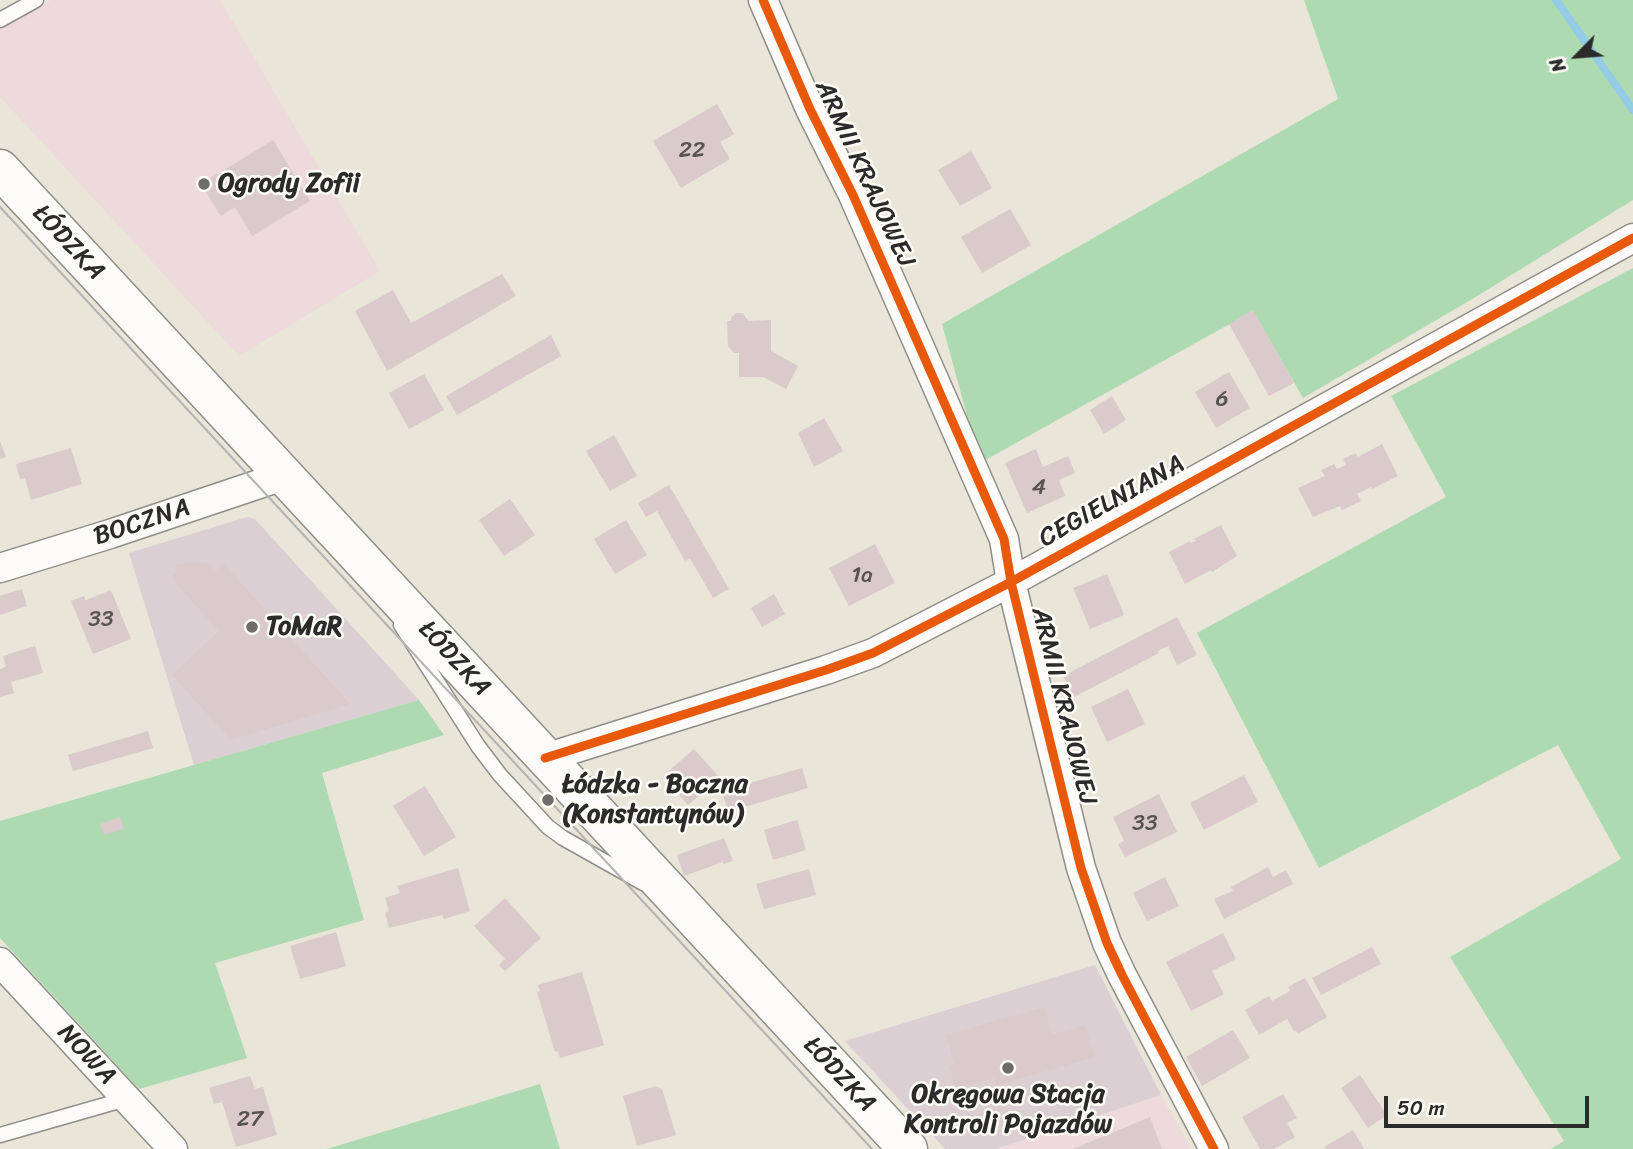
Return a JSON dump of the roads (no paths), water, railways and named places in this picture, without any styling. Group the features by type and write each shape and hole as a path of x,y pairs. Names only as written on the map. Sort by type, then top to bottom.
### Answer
{"main road":[{"name":"ŁÓDZKA","path":"0,169 908,1149"}],"street":[{"name":"ARMII KRAJOWEJ","path":"763,0 810,109 853,195 999,526 1081,868 1107,943 1122,975 1214,1149"},
{"name":"CEGIELNIANA","path":"545,758 851,661 1011,582 1633,238"},
{"name":"BOCZNA","path":"0,568 283,476"},
{"name":"NOWA","path":"0,962 173,1149"}],"lane":[{"path":"0,20 36,0"},
{"path":"355,553 478,746 500,775 539,817 563,838 683,906"},
{"path":"0,1135 126,1098"}],"waterway":[{"path":"1556,0 1633,110"}],"tram line":[{"path":"0,207 872,1149"}],"place":[{"name":"Ogrody Zofii","path":"204,184"},
{"name":"ToMaR","path":"252,627"},
{"name":"Łódzka - Boczna (Konstantynów)","path":"548,800"},
{"name":"Okręgowa Stacja Kontroli Pojazdów","path":"1008,1068"}]}
